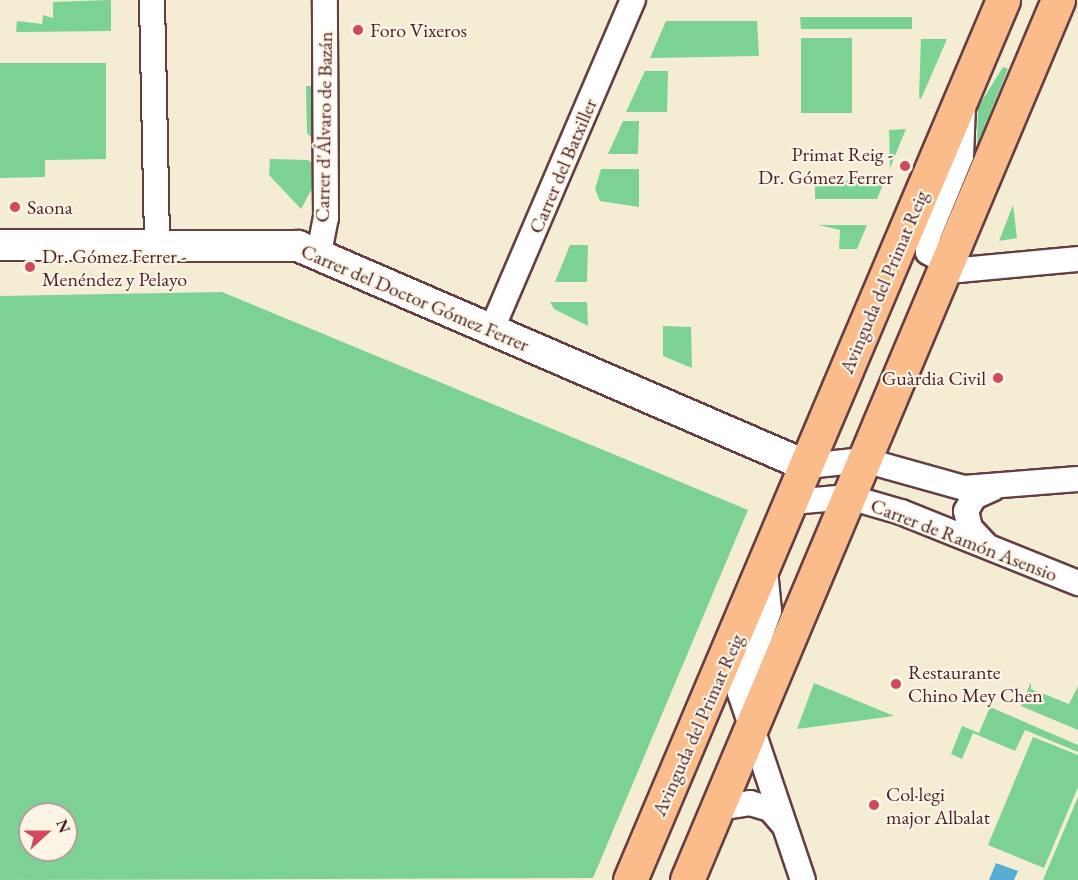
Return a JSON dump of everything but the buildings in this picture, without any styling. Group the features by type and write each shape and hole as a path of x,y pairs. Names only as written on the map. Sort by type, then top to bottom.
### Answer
{"main road":[{"name":"Avinguda del Primat Reig","path":"630,880 765,570 1003,0"},
{"path":"687,880 1058,0"}],"street":[{"path":"152,0 157,244"},
{"name":"Carrer d'Álvaro de Bazán","path":"319,253 326,218 325,0"},
{"name":"Carrer del Batxiller","path":"491,331 633,0"},
{"name":"Avinguda del Primat Reig","path":"946,265 928,252 928,236 961,156 963,99"},
{"name":"Carrer del Doctor Gómez Ferrer","path":"0,245 277,243 319,253 491,331 807,466"},
{"path":"946,265 977,270 1078,259"},
{"path":"807,466 864,460 937,483 992,489 1078,479"},
{"path":"985,544 970,528 966,511 974,497 992,489"},
{"path":"792,501 849,497"},
{"name":"Carrer de Ramón Asensio","path":"849,497 985,544 1078,583"},
{"name":"Avinguda del Primat Reig","path":"765,570 769,611 740,693 750,730 803,880"},
{"path":"712,819 725,807 750,803 771,809 783,824"}],"green space":[{"path":"111,0 111,31 16,32 17,21 42,24 43,15 53,18 53,2"},
{"path":"800,17 912,17 912,29 801,29"},
{"path":"666,21 757,21 759,56 650,58"},
{"path":"801,38 852,38 852,113 801,113"},
{"path":"921,39 947,39 921,99 919,97"},
{"path":"0,63 106,63 106,159 45,160 45,177 0,178"},
{"path":"1003,67 1008,69 977,145 978,107"},
{"path":"645,71 668,71 667,112 626,112"},
{"path":"306,86 317,86 312,138 307,133"},
{"path":"623,121 639,121 638,154 608,154"},
{"path":"906,129 890,168 889,130"},
{"path":"270,159 308,160 315,165 314,185 301,209 269,175"},
{"path":"601,169 639,169 639,207 600,201 595,189"},
{"path":"885,180 877,199 815,199 815,181"},
{"path":"1013,205 1017,238 999,241"},
{"path":"818,225 867,225 857,249 839,249 840,230"},
{"path":"570,245 588,245 587,282 555,282"},
{"path":"222,292 748,510 593,878 0,880 0,296"},
{"path":"550,302 587,302 588,326 554,309"},
{"path":"663,326 691,327 692,368 663,356"},
{"path":"1031,682 1031,689 1069,704 1078,686 1078,730 1021,706"},
{"path":"814,683 894,716 797,729"},
{"path":"990,707 1078,745 1078,752 1025,730 1015,751 973,733 962,759 951,754 962,726 979,733"},
{"path":"1033,737 1078,755 1078,787 1044,868 988,845"},
{"path":"1078,797 1078,880 1043,880"}],"water":[{"path":"996,863 1018,871 1014,880 989,880"}],"place":[{"name":"Foro Vixeros","path":"358,30"},
{"name":"Primat Reig - Dr. Gómez Ferrer","path":"905,166"},
{"name":"Saona","path":"15,207"},
{"name":"Dr. Gómez Ferrer - Menéndez y Pelayo","path":"30,267"},
{"name":"Guàrdia Civil","path":"998,378"},
{"name":"Restaurante Chino Mey Chen","path":"896,684"},
{"name":"Col·legi major Albalat","path":"874,805"}]}
